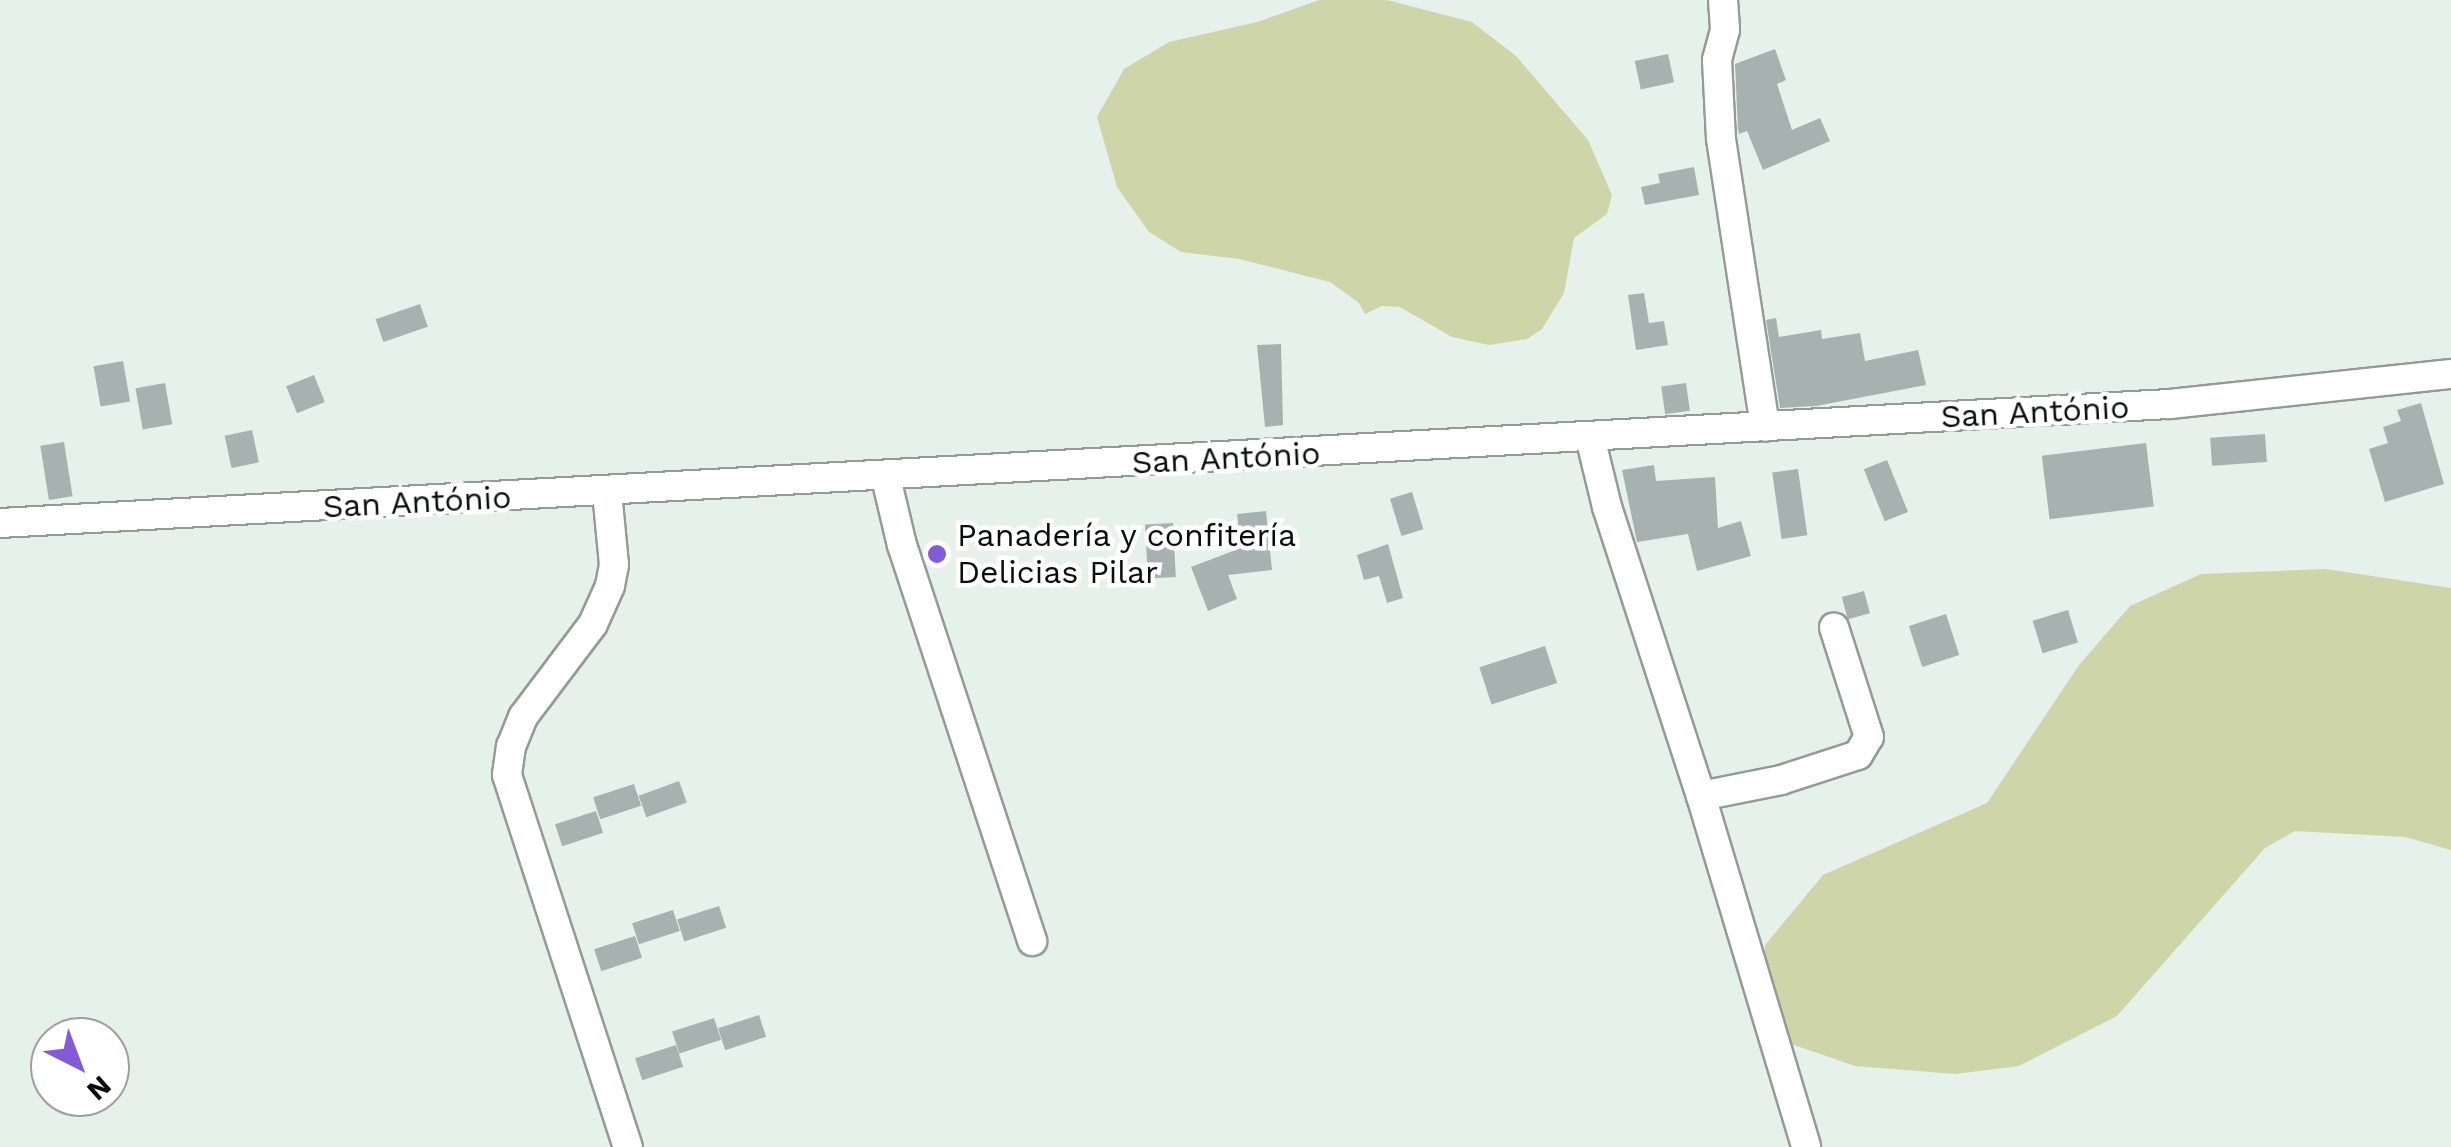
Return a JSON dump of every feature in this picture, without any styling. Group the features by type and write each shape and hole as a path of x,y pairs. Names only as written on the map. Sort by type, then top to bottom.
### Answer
{"street":[{"path":"1722,0 1725,30 1716,60 1721,139 1765,427"},
{"name":"San António","path":"0,523 886,478 2170,404 2451,374"},
{"path":"1590,437 1607,507 1701,796 1806,1147"},
{"path":"886,478 902,545 1032,941"},
{"path":"607,492 614,565 610,586 582,640 523,717 511,746 507,775 628,1147"},
{"path":"1701,796 1781,780 1858,755 1869,737 1834,626"}],"green space":[{"path":"1319,0 1387,0 1472,22 1516,56 1588,140 1612,195 1607,214 1574,238 1564,293 1542,329 1527,339 1489,345 1452,337 1400,307 1382,306 1365,314 1359,303 1330,282 1239,259 1181,252 1149,232 1117,187 1097,117 1124,69 1169,42 1257,22"},
{"path":"2326,569 2451,588 2451,850 2405,837 2295,831 2265,848 2117,1016 2019,1066 1955,1074 1855,1066 1791,1044 1762,999 1765,945 1823,875 1987,803 2079,665 2130,606 2201,574"}],"building":[{"path":"1775,49 1786,80 1777,84 1792,130 1820,118 1830,141 1763,170 1747,131 1739,134 1735,64"},
{"path":"1668,54 1674,82 1641,89 1635,61"},
{"path":"1694,167 1699,195 1645,205 1641,187 1660,183 1658,174"},
{"path":"1644,293 1649,323 1664,321 1668,345 1636,350 1628,295"},
{"path":"420,304 428,327 383,342 376,319"},
{"path":"1776,318 1779,337 1821,330 1822,339 1860,333 1865,361 1918,350 1926,385 1816,406 1780,408 1766,320"},
{"path":"1281,344 1283,425 1265,427 1257,345"},
{"path":"123,361 130,401 101,407 93,366"},
{"path":"314,375 325,402 297,413 286,386"},
{"path":"165,383 172,424 143,430 135,388"},
{"path":"1686,383 1690,411 1665,414 1661,386"},
{"path":"2421,403 2444,484 2385,502 2369,449 2388,443 2383,427 2401,421 2397,410"},
{"path":"252,430 259,462 231,468 225,436"},
{"path":"2265,434 2267,462 2212,466 2210,438"},
{"path":"64,442 73,496 49,500 40,446"},
{"path":"2146,443 2154,507 2050,519 2042,456"},
{"path":"1887,460 1908,512 1885,521 1864,469"},
{"path":"1654,465 1656,481 1715,477 1718,528 1741,521 1751,556 1697,571 1688,534 1637,542 1622,470"},
{"path":"1798,469 1807,535 1782,539 1772,473"},
{"path":"1412,492 1423,529 1401,536 1390,499"},
{"path":"1266,511 1272,570 1228,575 1237,599 1208,611 1191,567 1241,548 1237,514"},
{"path":"1173,523 1176,577 1148,578 1145,524"},
{"path":"1388,544 1403,598 1387,603 1379,576 1364,580 1357,555"},
{"path":"1864,591 1870,613 1848,619 1842,597"},
{"path":"2068,610 2078,643 2043,653 2033,621"},
{"path":"1946,614 1959,655 1922,667 1909,626"},
{"path":"1545,646 1557,683 1491,704 1479,667"},
{"path":"679,781 687,803 646,817 639,796"},
{"path":"634,784 641,806 600,819 593,797"},
{"path":"596,811 603,833 562,846 555,824"},
{"path":"719,906 726,928 684,941 677,920"},
{"path":"673,910 680,931 639,944 632,923"},
{"path":"635,936 642,958 601,971 594,949"},
{"path":"759,1015 766,1037 725,1050 718,1028"},
{"path":"714,1018 721,1040 679,1053 672,1032"},
{"path":"676,1045 683,1067 642,1080 635,1058"}],"place":[{"name":"Panadería y confitería Delicias Pilar","path":"937,554"}]}
